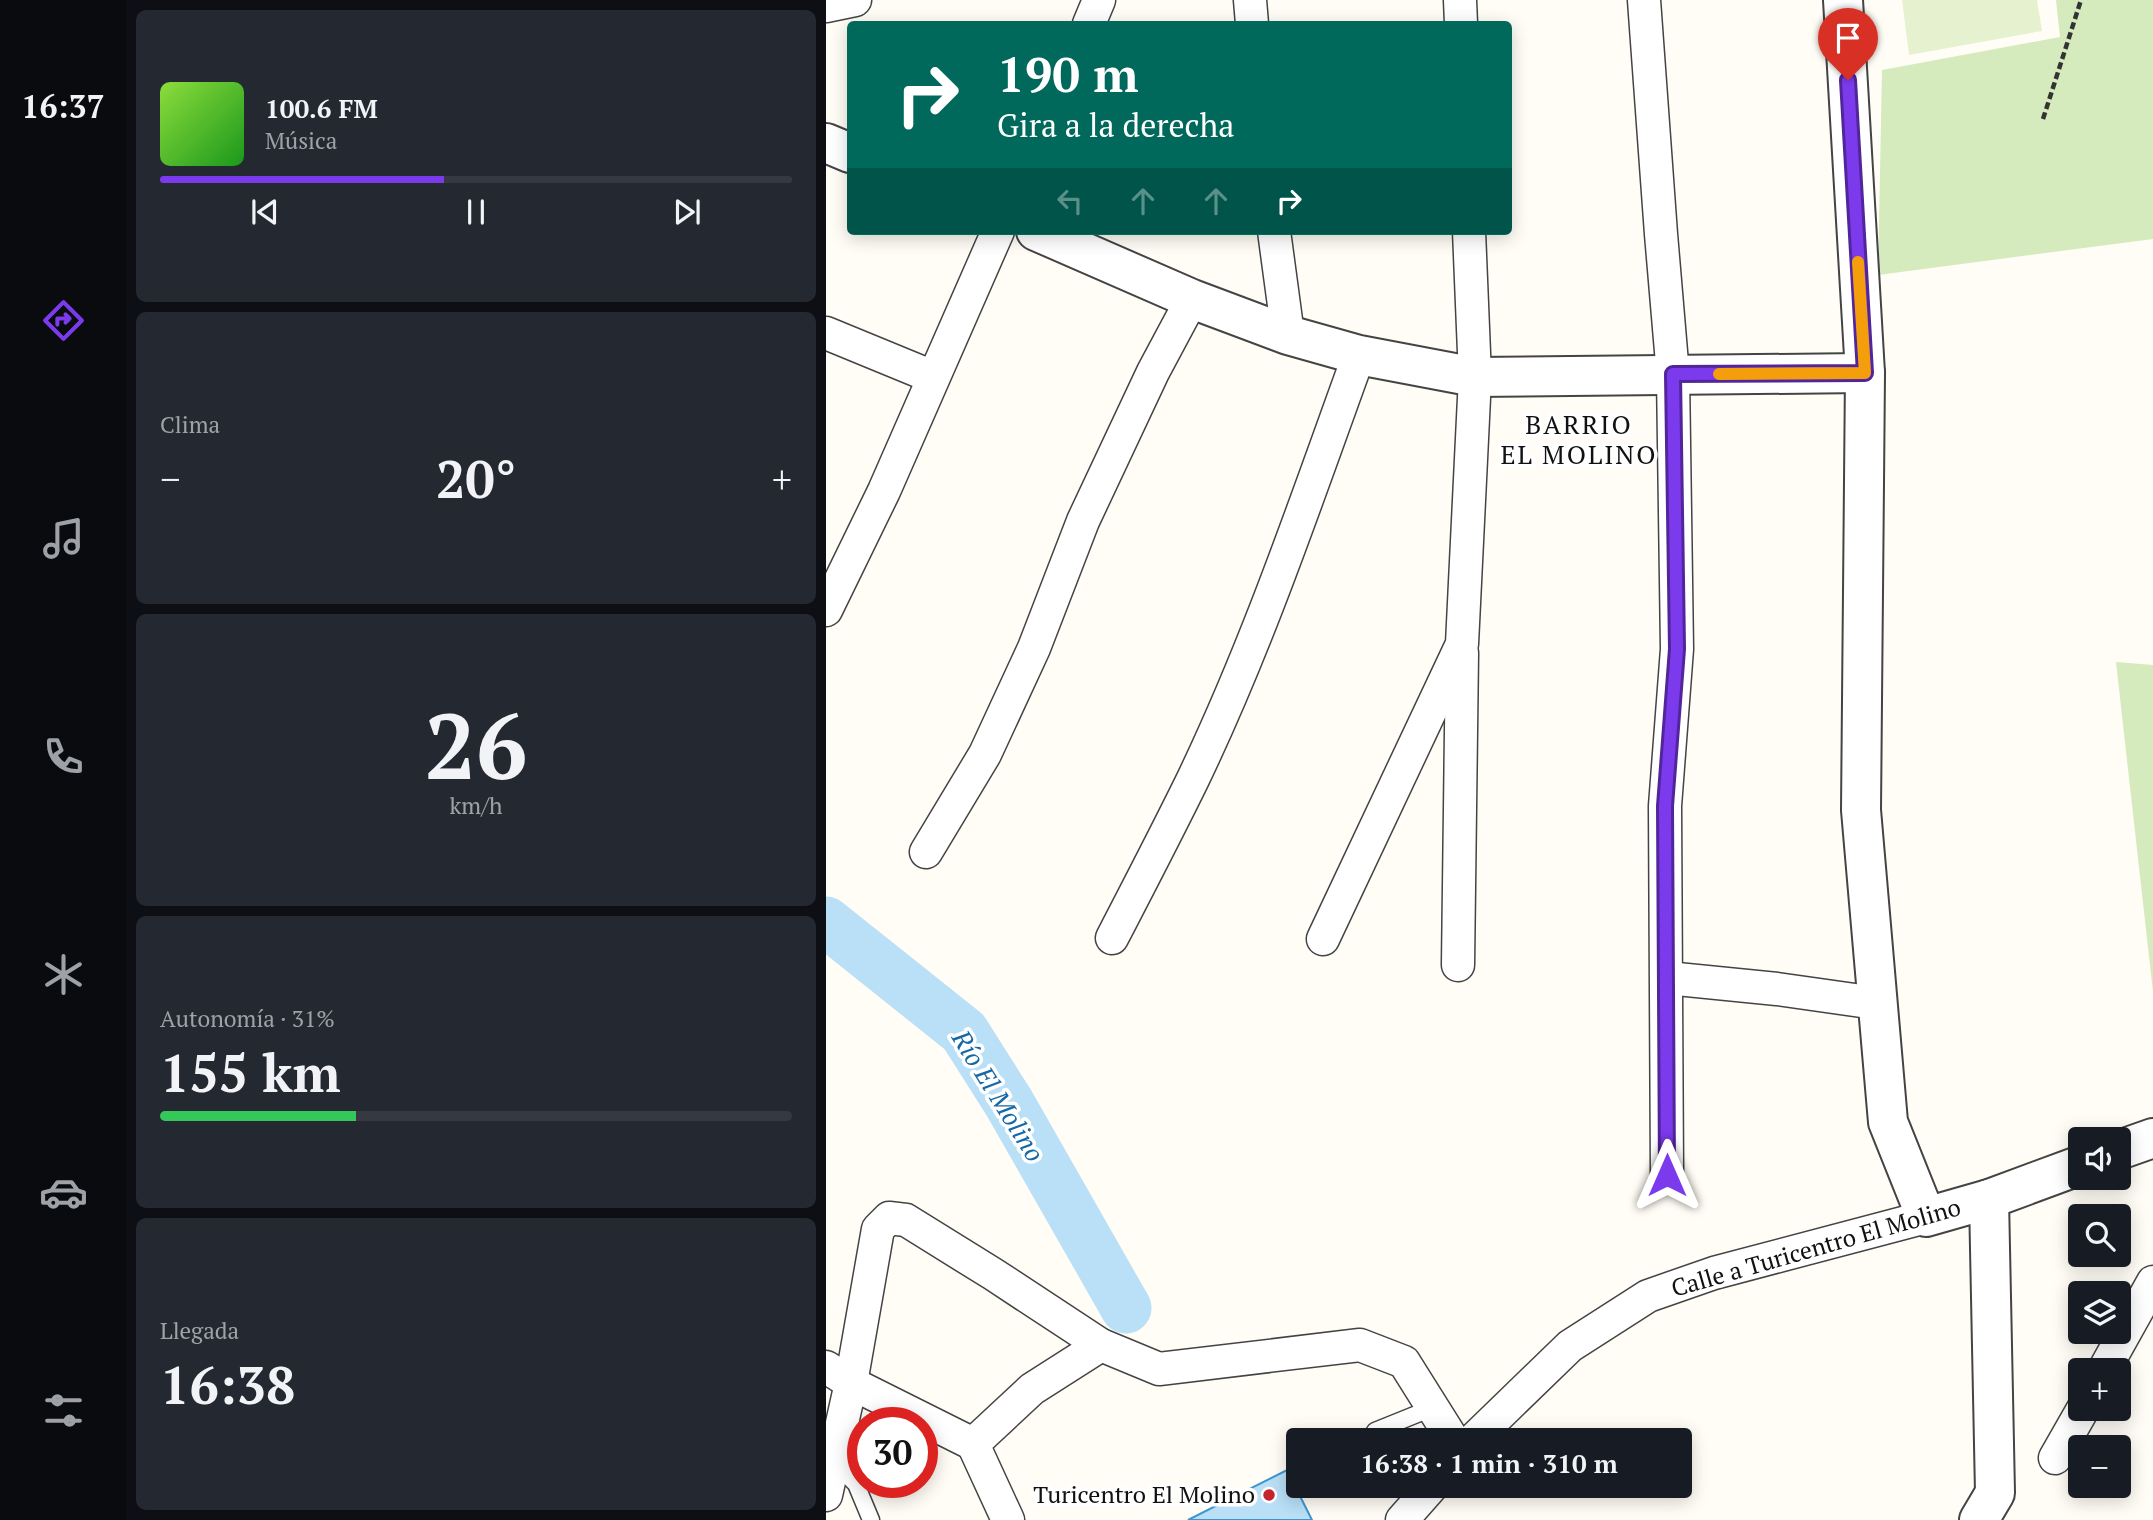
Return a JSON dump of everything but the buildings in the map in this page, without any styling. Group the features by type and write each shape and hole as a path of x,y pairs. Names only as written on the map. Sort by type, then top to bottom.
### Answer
{"street":[{"path":"826,6 856,0"},
{"path":"1090,21 1099,0"},
{"path":"1250,0 1252,21"},
{"path":"1460,0 1461,21"},
{"path":"1644,0 1673,374 1677,649 1665,806 1667,1175"},
{"path":"1843,0 1865,373 1861,810 1888,1122 1926,1217"},
{"path":"826,143 847,152"},
{"path":"826,610 884,491 996,235"},
{"path":"1045,235 1192,299 1288,335 1359,355 1475,377 1865,373"},
{"path":"1275,235 1288,335"},
{"path":"1458,965 1462,644 1475,377 1469,235"},
{"path":"926,852 985,754 1034,648 1083,521 1153,372 1192,299"},
{"path":"826,333 933,377"},
{"path":"1112,938 1192,780 1247,654 1359,355"},
{"path":"1323,939 1462,644"},
{"path":"1667,978 1777,989 1876,1003"},
{"path":"2131,1146 2153,1138"},
{"name":"Calle a Turicentro El Molino","path":"1485,1428 1570,1346 1648,1296 1714,1273 1989,1199 2068,1170"},
{"path":"1989,1199 1991,1511"},
{"path":"826,1495 833,1461 838,1375 878,1229 890,1218 906,1220 1101,1345 1158,1369 1360,1345 1404,1362 1445,1428"},
{"path":"2111,1358 2153,1282"},
{"path":"973,1444 1032,1389 1101,1345"},
{"path":"838,1375 973,1444 1007,1520"},
{"path":"2055,1458 2076,1421"},
{"path":"1402,1520 1421,1498"}],"lane":[{"path":"1382,1428 1432,1408"},
{"path":"833,1461 856,1484 871,1520"}],"path":[{"path":"2043,119 2081,0"}],"green space":[{"path":"1902,0 2037,0 2042,31 1909,55"},
{"path":"2056,0 2153,0 2153,239 1878,275 1882,70 2060,37"},
{"path":"2116,662 2153,665 2153,992"}],"water":[{"name":"Turicentro El Molino","path":"1286,1471 1286,1498 1301,1498 1312,1520 1188,1520"}],"waterway":[{"name":"Río El Molino","path":"826,922 964,1032 1009,1103 1126,1308"}],"slow traffic":[{"path":"1719,374 1865,373 1858,262"}],"place":[{"name":"Turicentro El Molino","path":"1269,1495"}],"district":[{"name":"BARRIO EL MOLINO","path":"1579,440"}],"route":[{"path":"1667,1175 1665,806 1677,649 1673,374 1865,373 1848,80"}]}
